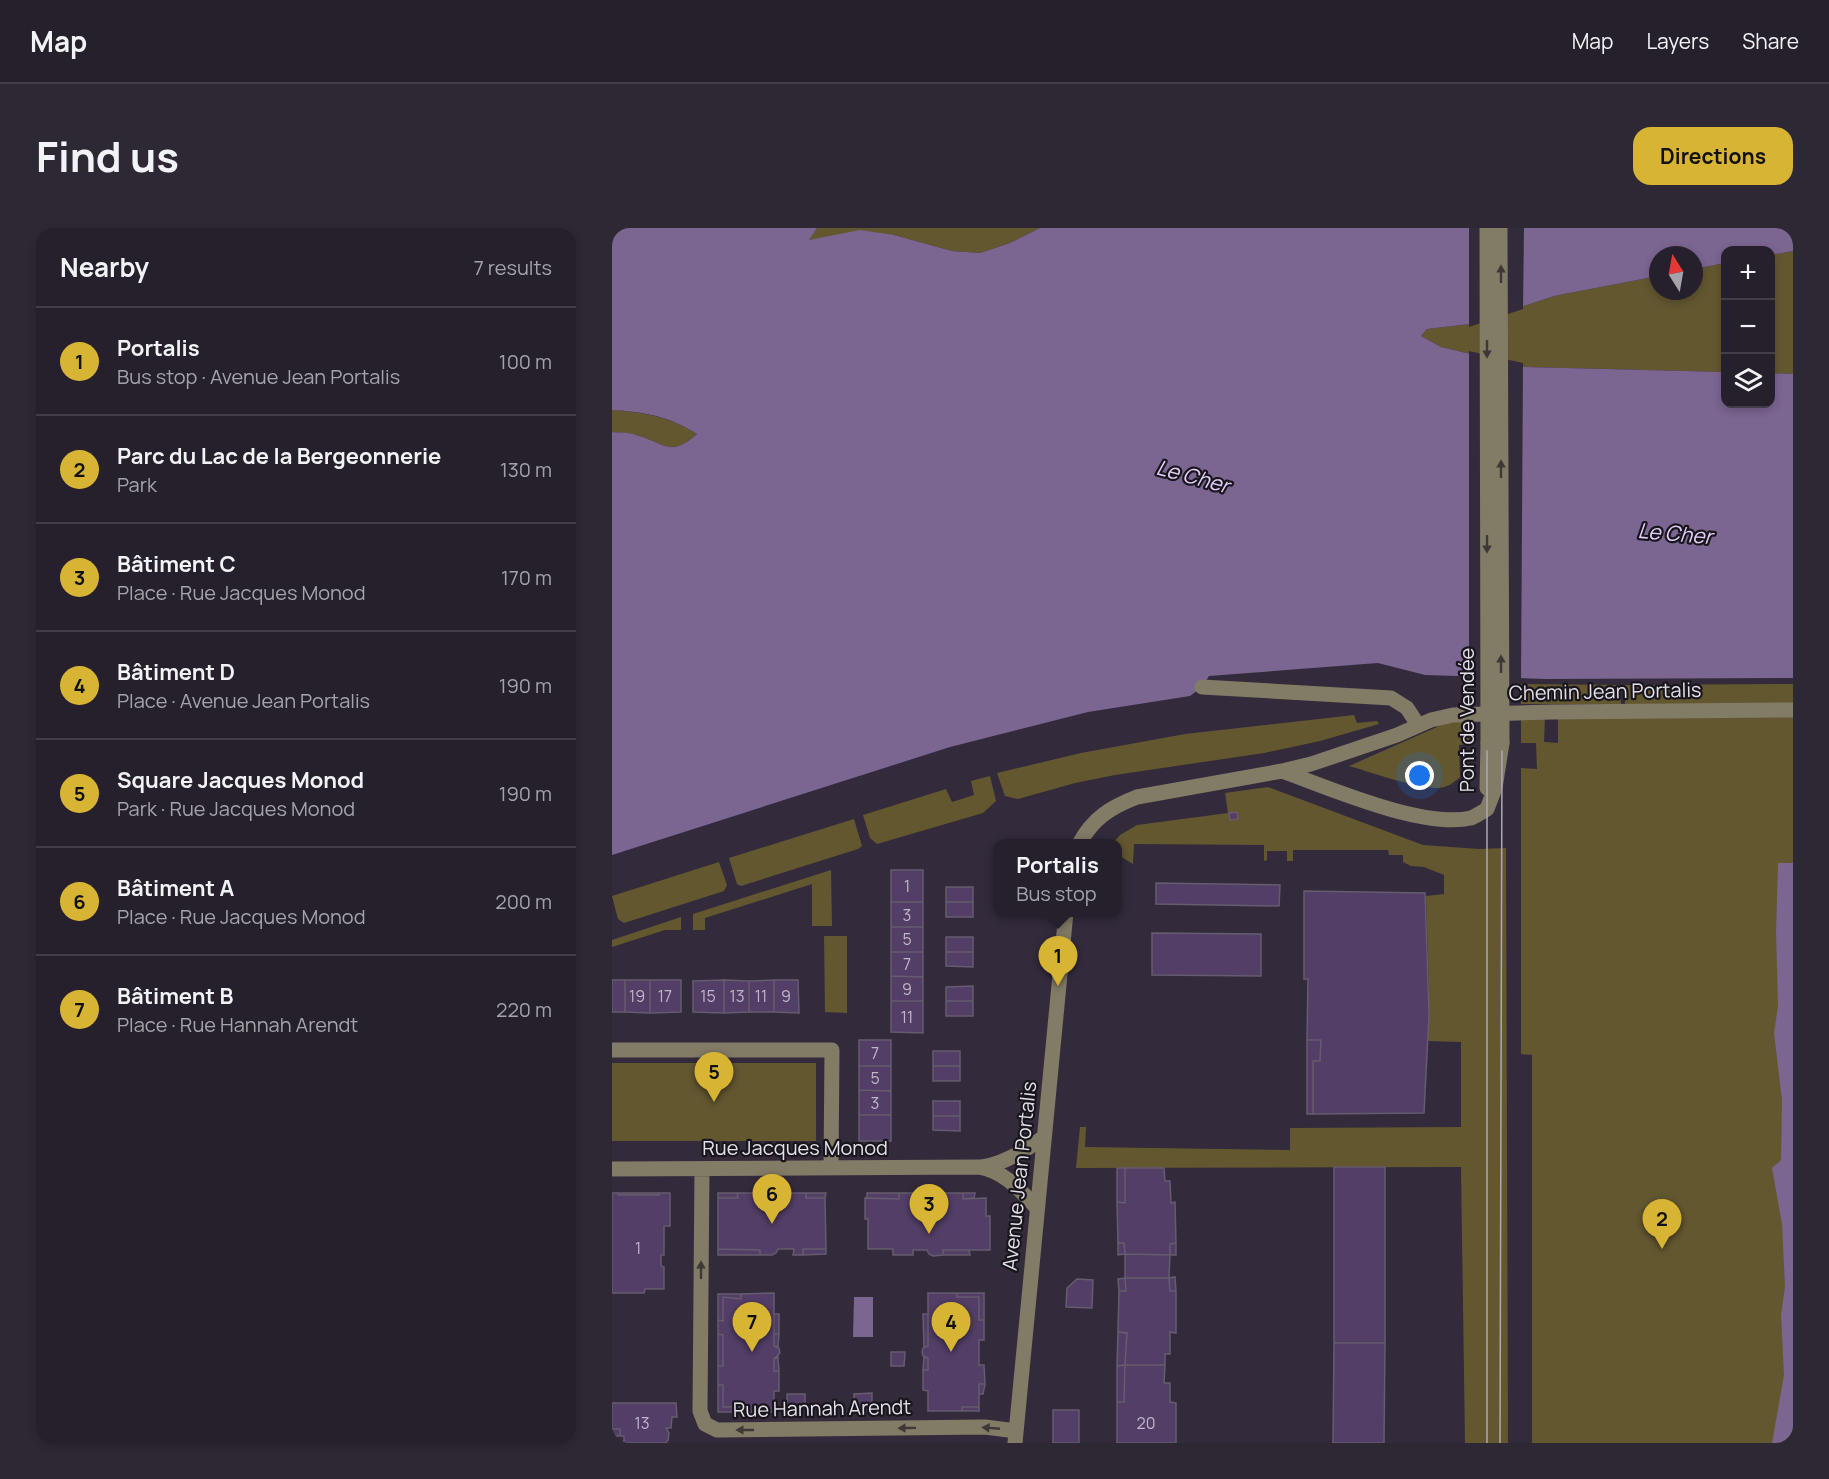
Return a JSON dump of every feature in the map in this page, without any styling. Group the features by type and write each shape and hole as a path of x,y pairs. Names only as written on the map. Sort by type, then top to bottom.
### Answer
{"street":[{"name":"Pont de Vendée","path":"1487,228 1495,743"},
{"name":"Pont de Vendée","path":"1282,771 1387,808 1426,818 1442,820 1472,818 1487,809 1495,788 1500,228"},
{"path":"1082,839 1100,816 1128,801 1160,792 1282,771 1363,747 1418,725 1407,708 1390,698 1202,687"},
{"name":"Chemin Jean Portalis","path":"1418,725 1443,717 1474,714 1793,710"},
{"name":"Avenue Jean Portalis","path":"1015,1437 1066,917"},
{"path":"612,1050 832,1050 831,1167"},
{"name":"Rue Jacques Monod","path":"612,1169 979,1167 1010,1158 1044,1137"},
{"name":"Rue Jacques Monod","path":"979,1167 999,1173 1036,1208"},
{"name":"Rue Hannah Arendt","path":"702,1168 700,1411 705,1424 717,1430 985,1427 1015,1437"}],"shaded area":[{"path":"817,228 1040,228 1010,243 980,253 952,251 894,235 808,240"},
{"path":"1793,251 1793,374 1775,373 1775,254"},
{"path":"1721,264 1721,372 1526,367 1441,347 1421,336 1427,329 1470,324 1554,296 1649,278 1649,300 1703,300 1703,267"},
{"path":"612,410 656,416 677,423 697,434 680,446 666,447 636,435 612,432"},
{"path":"1521,684 1621,685 1621,704 1521,704"},
{"path":"1793,684 1793,705 1625,705 1625,685"},
{"path":"1354,715 1357,723 1377,721 1379,724 1320,741 1264,753 1115,775 1075,783 1018,799 1005,796 997,773 1081,753 1185,734"},
{"path":"1521,717 1545,717 1544,742 1558,743 1558,717 1793,717 1793,1443 1532,1443 1532,1055 1521,1054 1521,768 1537,769 1536,743 1521,743"},
{"path":"1469,718 1469,744 1459,745 1460,777 1448,786 1430,788 1419,786 1349,766 1439,725"},
{"path":"990,776 996,801 983,813 877,844 870,838 863,815 946,789 952,802 974,795 971,781"},
{"path":"1268,787 1423,845 1479,849 1506,848 1508,1443 1465,1443 1461,1167 1076,1168 1080,1127 1086,1127 1085,1147 1290,1150 1290,1128 1461,1127 1461,1042 1428,1041 1426,896 1444,894 1444,875 1424,867 1411,866 1403,862 1403,855 1389,855 1388,850 1293,850 1293,861 1287,861 1287,851 1267,851 1267,860 1264,861 1264,845 1134,844 1133,864 1122,857 1122,839 1116,839 1120,835 1137,825 1228,813 1225,793"},
{"path":"854,819 862,846 858,849 741,886 737,884 729,858"},
{"path":"719,862 727,885 724,891 624,923 618,919 612,896"},
{"path":"831,870 832,926 812,926 812,884 705,918 705,930 693,930 693,914"},
{"path":"681,917 681,930 665,930 612,947 612,940"},
{"path":"824,936 847,936 847,1013 825,1012"},
{"path":"612,1063 816,1063 816,1141 612,1141"}],"water":[{"name":"Le Cher","path":"612,228 817,228 809,240 860,230 894,235 952,251 980,253 1010,243 1040,228 1793,228 1793,251 1775,254 1775,246 1721,246 1721,264 1703,267 1703,246 1649,246 1649,278 1554,296 1470,324 1427,329 1421,336 1441,347 1526,367 1721,372 1721,408 1775,408 1775,373 1793,374 1793,678 1545,679 1425,675 1378,663 1209,676 1202,687 1190,696 1088,712 950,747 612,855 612,432 633,434 673,447 680,446 697,434 656,416 612,410"},
{"path":"1778,863 1793,863 1793,1443 1772,1443 1784,1375 1781,1315 1785,1287 1782,1224 1772,1168 1781,1160 1782,1100 1774,1033 1778,1006 1776,932"},
{"path":"854,1297 873,1297 873,1337 853,1337"}],"pier":[{"path":"1469,228 1524,228 1523,309 1469,327"},
{"path":"1469,351 1523,363 1521,681 1469,679"}],"building":[{"path":"1237,812 1238,819 1230,820 1229,813"},
{"path":"891,870 923,870 923,902 891,902"},
{"path":"1156,883 1280,885 1279,906 1156,904"},
{"path":"946,887 973,887 973,902 946,902"},
{"path":"1304,891 1425,893 1429,1015 1424,1113 1313,1114 1313,1061 1320,1061 1321,1040 1307,1040 1308,979 1304,979"},
{"path":"891,902 923,902 923,927 891,927"},
{"path":"946,902 973,902 973,917 946,917"},
{"path":"891,927 923,927 923,952 891,952"},
{"path":"1152,933 1261,934 1261,976 1152,975"},
{"path":"946,937 973,937 973,952 946,952"},
{"path":"891,952 923,952 923,977 891,976"},
{"path":"946,952 973,952 973,967 946,966"},
{"path":"891,976 923,977 923,1001 891,1001"},
{"path":"612,980 625,980 625,1012 612,1012"},
{"path":"625,980 650,980 650,1013 625,1012"},
{"path":"650,980 681,980 681,1012 650,1013"},
{"path":"724,980 749,981 749,1012 724,1013"},
{"path":"724,980 724,1013 693,1012 693,981"},
{"path":"774,980 798,980 799,1013 774,1012"},
{"path":"774,980 774,1012 749,1012 749,981"},
{"path":"973,986 973,1001 946,1001 946,987"},
{"path":"891,1001 923,1001 923,1033 891,1032"},
{"path":"946,1001 973,1001 973,1016 946,1016"},
{"path":"859,1040 891,1040 891,1066 859,1066"},
{"path":"1307,1040 1321,1040 1320,1061 1313,1061 1313,1114 1307,1114"},
{"path":"933,1051 960,1051 960,1066 933,1066"},
{"path":"859,1066 891,1066 891,1091 859,1090"},
{"path":"933,1066 960,1066 960,1081 933,1081"},
{"path":"859,1090 891,1091 891,1115 859,1115"},
{"path":"933,1101 960,1101 960,1116 933,1116"},
{"path":"859,1115 891,1115 891,1141 859,1141"},
{"path":"933,1116 960,1116 960,1131 933,1130"},
{"path":"1334,1167 1385,1167 1385,1343 1334,1343"},
{"path":"1117,1168 1125,1168 1125,1203 1117,1202"},
{"path":"1125,1168 1164,1168 1165,1181 1170,1181 1171,1203 1175,1202 1176,1243 1170,1244 1170,1255 1125,1254 1124,1243 1118,1243 1117,1202 1125,1203"},
{"path":"612,1193 659,1195 659,1193 670,1193 670,1226 664,1226 664,1255 661,1255 661,1266 664,1267 664,1289 645,1289 644,1293 612,1293"},
{"path":"618,1193 659,1193 659,1195 618,1195"},
{"path":"718,1193 737,1193 738,1198 718,1198"},
{"path":"737,1193 756,1193 756,1198 787,1198 788,1193 806,1193 806,1198 825,1198 826,1249 803,1249 803,1255 793,1255 794,1249 778,1249 772,1255 760,1255 760,1250 718,1249 718,1198 738,1198"},
{"path":"756,1193 788,1193 787,1198 756,1198"},
{"path":"806,1193 826,1193 825,1198 806,1198"},
{"path":"867,1193 899,1193 899,1199 867,1198"},
{"path":"899,1193 919,1193 919,1198 943,1198 943,1193 963,1193 963,1199 986,1198 986,1216 990,1216 990,1250 943,1250 943,1255 933,1256 927,1250 913,1250 913,1255 893,1255 893,1249 868,1249 865,1198 899,1199"},
{"path":"919,1193 943,1193 943,1198 919,1198"},
{"path":"963,1193 975,1193 974,1198 963,1199"},
{"path":"1118,1243 1124,1243 1125,1254 1118,1255"},
{"path":"1176,1243 1176,1255 1170,1255 1170,1244"},
{"path":"718,1249 760,1250 760,1255 718,1255"},
{"path":"803,1249 826,1249 826,1254 803,1255"},
{"path":"943,1250 969,1250 970,1255 943,1255"},
{"path":"1125,1254 1170,1255 1169,1278 1125,1278"},
{"path":"1175,1277 1176,1291 1170,1291 1169,1278"},
{"path":"1125,1278 1169,1278 1170,1291 1176,1291 1176,1333 1170,1332 1170,1354 1165,1354 1165,1365 1125,1365 1127,1333 1118,1332 1119,1291 1126,1291"},
{"path":"1125,1278 1126,1291 1119,1291 1118,1279"},
{"path":"1077,1279 1093,1280 1092,1308 1066,1307 1067,1288"},
{"path":"774,1293 774,1346 779,1348 780,1353 774,1359 774,1371 779,1371 779,1391 774,1391 774,1412 741,1412 740,1407 723,1407 723,1385 718,1385 718,1366 723,1366 723,1335 718,1334 718,1320 723,1321 723,1297 741,1299 741,1294"},
{"path":"928,1293 957,1293 957,1297 979,1297 979,1320 984,1320 984,1340 979,1340 979,1365 984,1365 985,1384 979,1384 979,1407 962,1407 962,1411 928,1411 928,1391 923,1390 923,1370 928,1370 928,1358 923,1356 922,1352 923,1348 928,1346"},
{"path":"957,1293 984,1293 984,1320 979,1320 979,1297 957,1297"},
{"path":"718,1294 741,1294 741,1299 723,1297 723,1321 718,1320"},
{"path":"774,1314 779,1314 779,1334 774,1334"},
{"path":"923,1314 928,1314 928,1346 924,1347"},
{"path":"1118,1332 1127,1333 1125,1365 1117,1366"},
{"path":"718,1334 723,1335 723,1366 718,1366"},
{"path":"774,1334 779,1334 778,1347 774,1346"},
{"path":"1334,1343 1385,1343 1384,1443 1333,1443"},
{"path":"891,1352 905,1352 904,1366 891,1366"},
{"path":"778,1357 779,1371 774,1371 774,1359"},
{"path":"924,1357 928,1358 928,1370 923,1370"},
{"path":"1125,1365 1165,1365 1164,1383 1170,1383 1170,1402 1176,1403 1176,1443 1117,1443 1117,1402 1124,1402"},
{"path":"1125,1365 1124,1402 1117,1402 1117,1366"},
{"path":"979,1384 985,1384 983,1394 979,1394"},
{"path":"718,1385 723,1385 723,1407 740,1407 741,1412 718,1412"},
{"path":"872,1393 872,1412 862,1411 854,1403 854,1394"},
{"path":"787,1394 805,1394 805,1403 797,1412 787,1411"},
{"path":"612,1403 676,1403 677,1417 672,1417 671,1428 666,1428 669,1433 666,1443 615,1443 624,1442 624,1436 620,1436 620,1429 612,1429"},
{"path":"854,1403 862,1411 854,1411"},
{"path":"962,1407 979,1407 979,1411 962,1411"},
{"path":"1053,1410 1079,1410 1079,1443 1053,1443"},
{"path":"612,1429 620,1429 620,1436 612,1436"}],"tram line":[{"path":"1487,228 1487,1443"},
{"path":"1500,228 1502,743 1500,1443"}],"place":[{"name":"Portalis","path":"1058,986"},
{"name":"Square Jacques Monod","path":"714,1102"},
{"name":"Bâtiment A","path":"772,1224"},
{"name":"Bâtiment C","path":"929,1234"},
{"name":"Parc du Lac de la Bergeonnerie","path":"1662,1249"},
{"name":"Bâtiment B","path":"752,1352"},
{"name":"Bâtiment D","path":"951,1352"}]}
